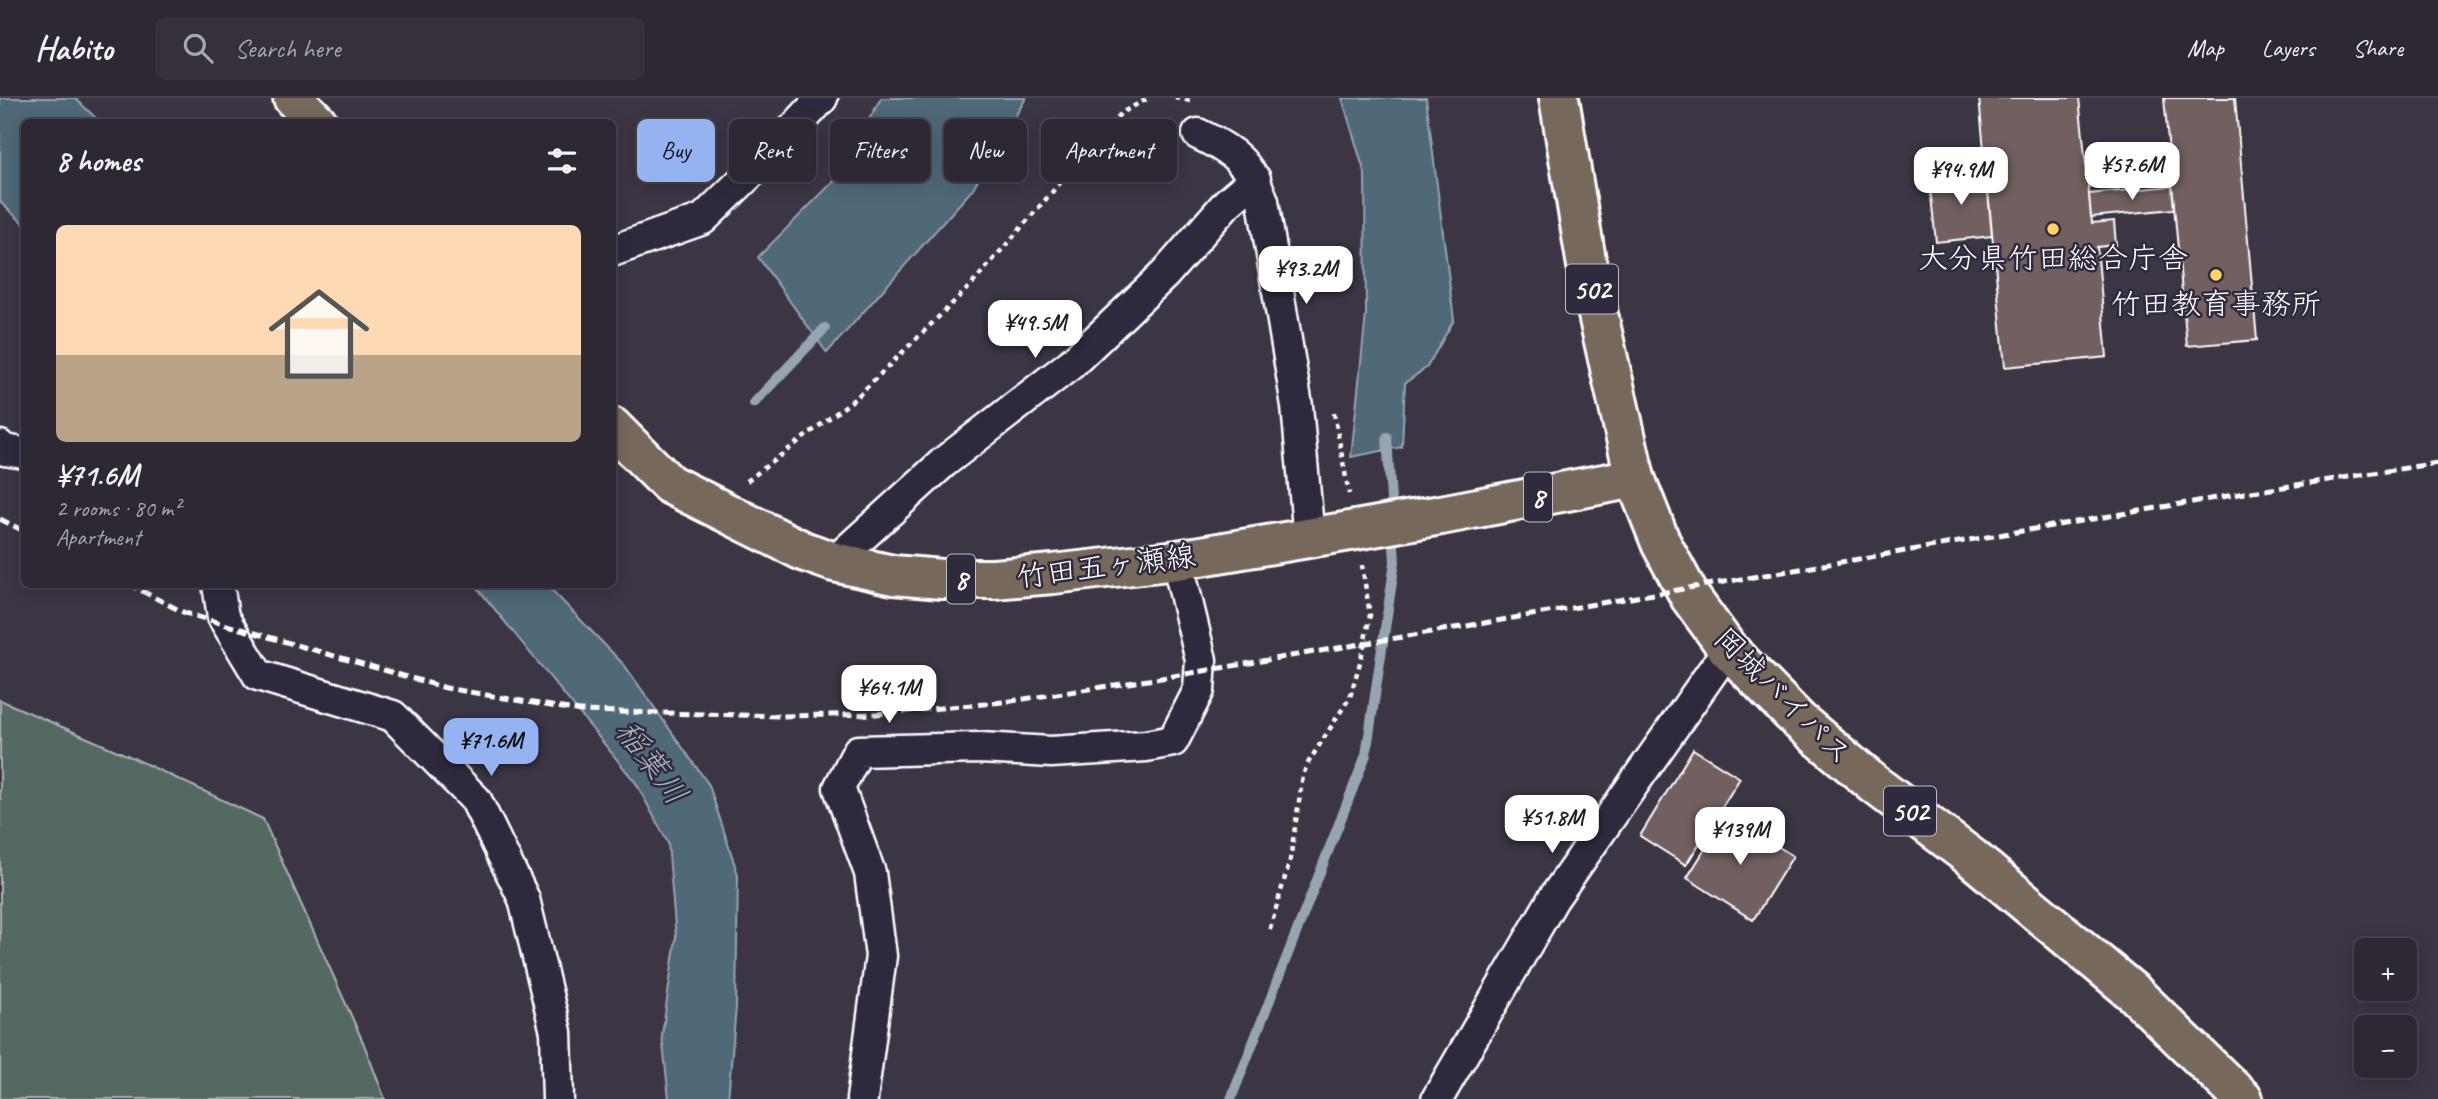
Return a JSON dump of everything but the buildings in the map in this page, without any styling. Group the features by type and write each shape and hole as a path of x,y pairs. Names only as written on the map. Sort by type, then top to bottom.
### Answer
{"main road":[{"path":"293,98 314,119"},
{"name":"岡城バイパス","path":"1559,98 1587,266 1635,478 1666,554 1690,597 1728,649 1807,728 1874,784 1972,858 2134,993 2243,1099"},
{"name":"竹田五ヶ瀬線","path":"616,431 669,484 803,551 834,562 893,575 942,579 993,579 1177,560 1309,539 1635,478"}],"street":[{"path":"616,250 702,219 770,154 822,98"},
{"path":"1198,134 1226,147 1241,160 1255,179 1263,201 1297,406 1309,539"},
{"path":"834,562 944,462 1071,364 1165,274 1227,203 1255,179"},
{"path":"0,446 5,450 21,453"},
{"path":"862,1099 881,956 870,873 839,788 858,751 980,748 1051,752 1146,746 1172,741 1199,690 1200,660 1177,560"},
{"path":"219,588 223,617 258,675 393,716 476,800 524,900 556,1031 558,1099"},
{"path":"1437,1099 1553,899 1728,649"}],"path":[{"path":"741,485 858,397 972,284 1121,113 1149,98"}],"green space":[{"path":"0,700 129,756 263,819 363,1042 385,1099 0,1099"}],"water":[{"path":"0,98 75,98 97,119 21,119 21,221 0,202"},
{"path":"881,98 1026,98 1014,119 944,119 944,182 977,182 827,353 758,257 833,182 930,182 930,119 869,119"},
{"path":"1342,98 1426,98 1454,320 1427,367 1405,383 1402,447 1351,457 1366,314 1365,174"},
{"name":"稲葉川","path":"477,588 550,588 625,666 709,785 738,875 736,1007 728,1099 669,1099 662,1035 676,938 668,843 636,783"}],"waterway":[{"path":"754,403 825,328"},
{"path":"1231,1099 1366,755 1395,562 1387,437"}],"railway":[{"path":"136,588 185,613 446,688 580,711 783,716 876,714 1004,702 1168,677 2239,494 2438,463"},
{"path":"0,519 21,530"}],"place":[{"name":"大分県竹田総合庁舎","path":"2053,229"},
{"name":"竹田教育事務所","path":"2216,275"}]}
